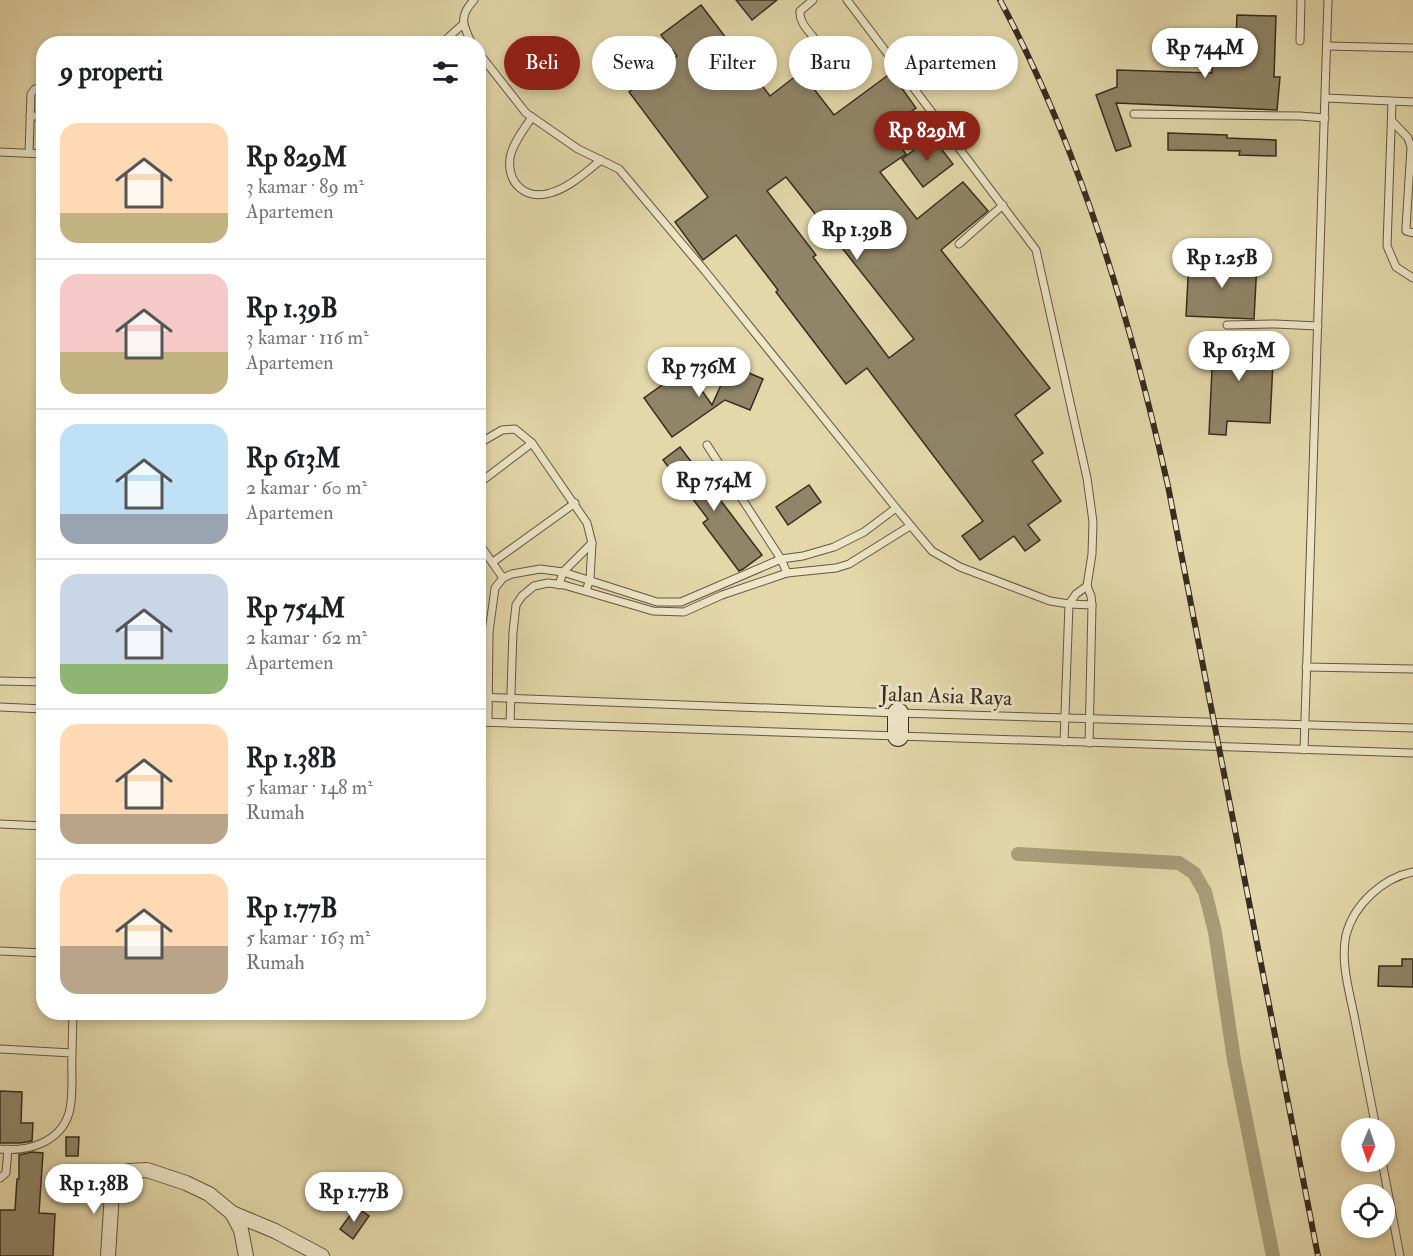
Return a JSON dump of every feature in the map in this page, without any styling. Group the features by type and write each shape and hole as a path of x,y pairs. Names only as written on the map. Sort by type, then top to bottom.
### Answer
{"street":[{"path":"898,713 898,736"},
{"path":"108,1256 113,1178 129,1171 147,1170 186,1183 208,1194 232,1213 275,1231 322,1256"},
{"path":"232,1213 241,1230 246,1256"}],"lane":[{"path":"468,36 462,20 474,0"},
{"path":"812,36 802,23 800,10 813,0"},
{"path":"847,0 1036,250 1087,478 1092,511 1092,554 1087,586 1092,604 1089,743"},
{"path":"1300,41 1301,0"},
{"path":"1304,750 1328,0"},
{"path":"450,36 462,25"},
{"path":"1327,46 1413,48"},
{"path":"486,62 526,113 578,149 619,170 705,271 932,551 960,567 1050,601 1092,604"},
{"path":"29,153 31,94 36,89"},
{"path":"1326,98 1413,102"},
{"path":"1392,102 1387,246 1396,267 1413,278"},
{"path":"1134,114 1325,118"},
{"path":"30,116 36,116"},
{"path":"532,117 510,157 516,185 524,192 536,196 552,193 570,184 601,160"},
{"path":"1392,122 1405,135 1411,147 1406,231 1413,233"},
{"path":"1405,135 1413,136"},
{"path":"0,152 36,153"},
{"path":"959,244 1003,205"},
{"path":"1227,325 1318,326"},
{"path":"486,439 502,430 514,429 532,443 575,503 587,523 592,543 590,579 586,591"},
{"path":"486,478 532,443"},
{"path":"706,445 781,559 787,573"},
{"path":"494,562 575,503"},
{"path":"488,722 489,632 495,588 503,578 540,569 563,572 657,602 681,602 781,559 803,556 834,547 864,532 896,508"},
{"path":"510,723 516,605 522,596 534,586 548,583 586,591 653,611 684,612 722,595 787,573 836,568 849,564 910,526"},
{"path":"559,585 563,572 592,543"},
{"path":"486,552 503,578"},
{"path":"1064,742 1069,604 1076,594 1087,586"},
{"path":"1306,667 1413,669"},
{"path":"0,681 36,682"},
{"name":"Jalan Asia Raya","path":"488,697 898,713 1413,728"},
{"path":"0,707 36,709"},
{"name":"Jalan Asia Raya","path":"488,722 1413,753"},
{"path":"0,824 36,826"},
{"path":"1374,1118 1344,964 1346,935 1353,917 1363,902 1385,883 1413,872"},
{"path":"0,951 36,953"},
{"path":"0,1178 6,1173 4,1149 27,1148 43,1143 62,1128 69,1113 73,1020"},
{"path":"0,1048 72,1053"},
{"path":"1384,1172 1400,1256"}],"building":[{"path":"736,0 777,0 752,20"},
{"path":"701,5 725,36 688,36 688,90 765,90 770,96 789,81 789,90 815,90 834,115 868,90 872,90 872,87 884,78 884,90 903,90 916,108 887,129 906,154 880,172 917,219 963,182 988,211 941,250 1050,388 1015,415 1043,453 1032,461 1061,501 1028,525 1040,540 1025,551 1014,536 980,560 962,536 983,521 867,368 846,384 736,235 703,260 675,222 708,197 629,92 632,90 676,90 676,36 662,36","holes":["786,177 914,339 889,358 813,257 816,255 767,191"]},
{"path":"1237,15 1276,16 1274,77 1280,77 1277,110 1116,103 1131,146 1116,151 1096,95 1117,87 1117,70 1212,73 1213,37 1236,38"},
{"path":"1168,133 1227,135 1227,138 1276,140 1276,156 1239,155 1240,151 1168,150"},
{"path":"932,137 953,164 923,187 902,159"},
{"path":"1189,259 1257,262 1254,319 1186,316"},
{"path":"1206,338 1274,341 1270,423 1227,421 1226,435 1209,434 1212,369 1204,368"},
{"path":"730,365 763,379 750,410 725,400 672,437 644,398 686,368 712,405"},
{"path":"680,447 762,555 739,571 703,523 708,519 663,460"},
{"path":"809,485 821,502 788,525 776,507"},
{"path":"1402,959 1413,959 1413,987 1378,986 1379,966 1402,966"},
{"path":"0,1091 22,1092 21,1123 33,1123 32,1141 0,1143"},
{"path":"66,1137 79,1137 78,1156 66,1156"},
{"path":"32,1152 43,1153 39,1213 55,1214 53,1256 0,1256 0,1210 15,1210 19,1155"},
{"path":"356,1207 369,1216 353,1239 340,1229"}],"waterway":[{"path":"1018,854 1179,863 1194,873 1205,892 1215,932 1234,1060 1273,1256"}],"railway":[{"path":"1000,0 1029,58 1079,176 1120,298 1153,423 1168,486 1318,1256"}]}
